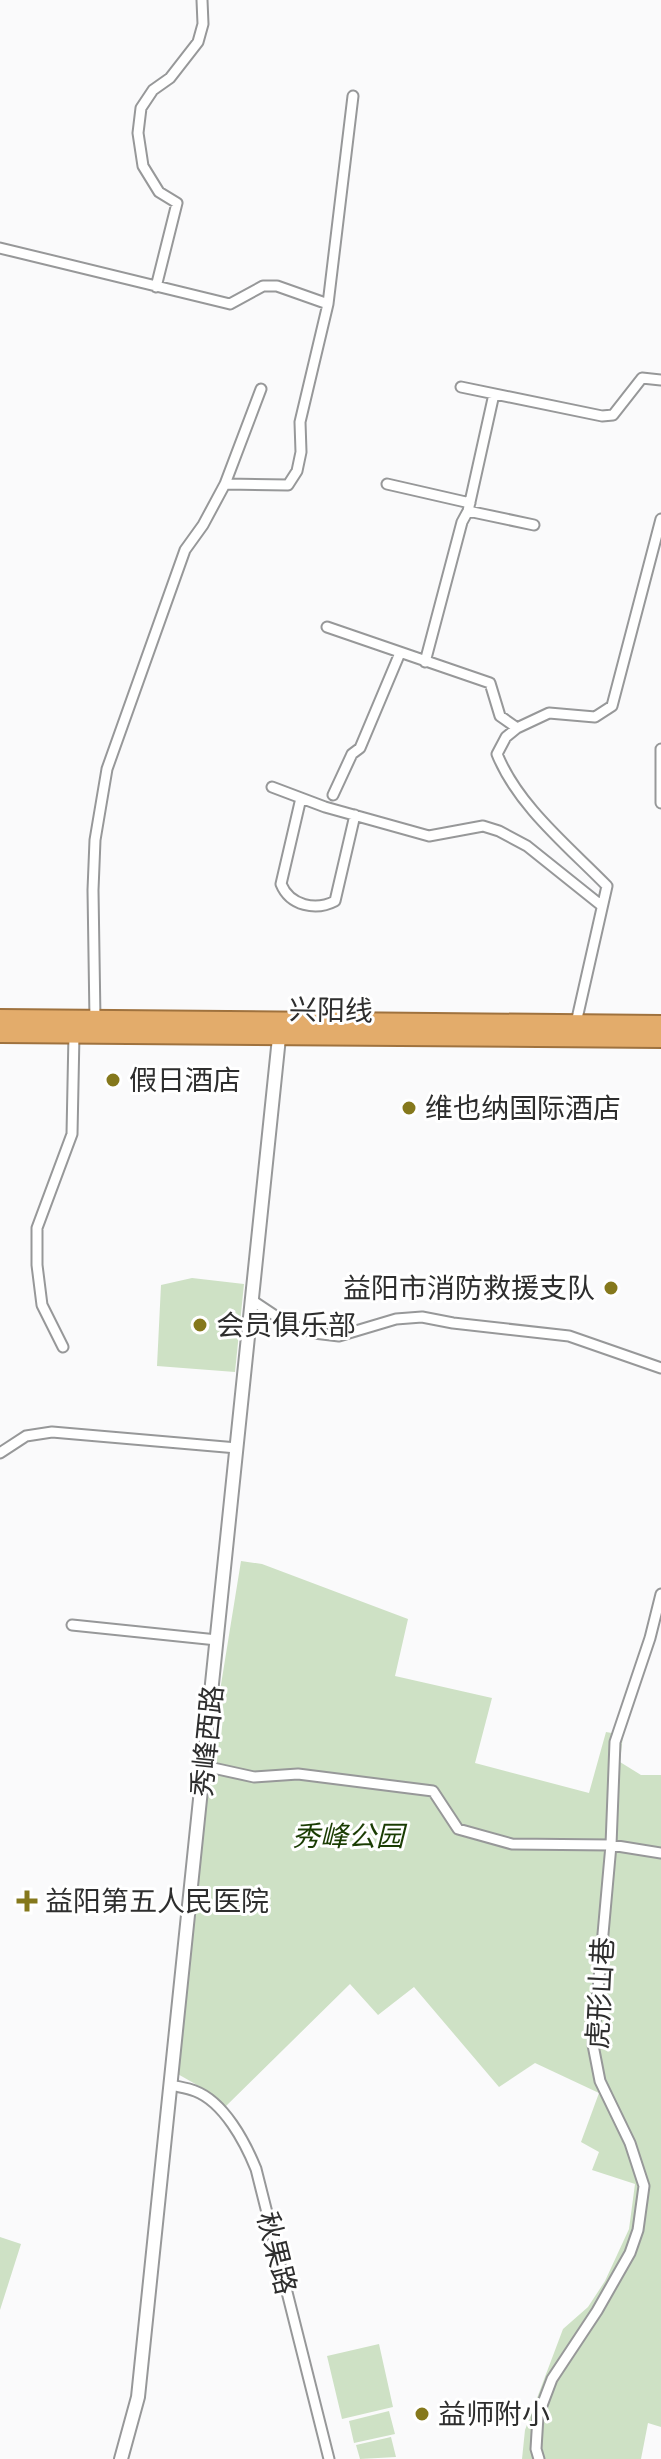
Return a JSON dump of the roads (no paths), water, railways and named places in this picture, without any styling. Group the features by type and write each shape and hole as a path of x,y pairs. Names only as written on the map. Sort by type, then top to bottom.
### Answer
{"highway":[{"name":"兴阳线","path":"0,1018 661,1039"},
{"name":"兴阳线","path":"0,1034 661,1024"}],"street":[{"path":"156,287 177,203 159,192 143,166 138,133 141,108 153,90 170,78 198,42 203,24 202,0"},
{"path":"225,484 288,485 297,471 301,452 300,422 328,304 353,96"},
{"path":"0,248 230,304 263,286 277,286 328,304"},
{"path":"461,387 602,416 613,415 642,378 661,380"},
{"path":"95,1019 95,840 107,769 185,550 203,525 225,484 261,389"},
{"path":"425,662 462,522 469,507 494,394"},
{"path":"387,484 534,525"},
{"path":"576,1023 607,886 529,806 497,754 506,737 517,728 549,713 595,717 612,706 661,519"},
{"path":"327,627 490,683 500,716 517,728"},
{"path":"333,795 352,754 360,748 400,653"},
{"path":"661,749 661,803"},
{"path":"272,787 429,836 483,826 499,831 527,846 602,906"},
{"path":"301,798 281,884 286,896 294,902 325,906 335,901 355,815"},
{"name":"秀峰西路","path":"121,2459 138,2397 280,1028"},
{"path":"63,1347 42,1305 37,1228 72,1134 74,1034"},
{"path":"253,1301 286,1323 314,1333 339,1336 396,1319 422,1317 569,1336 661,1368"},
{"path":"0,1453 26,1436 52,1432 237,1448"},
{"name":"虎形山巷","path":"539,2459 536,2449 538,2416 552,2379 597,2311 630,2253 638,2230 644,2186 630,2143 600,2081 593,2045 611,1845 615,1742 650,1638 661,1594"},
{"path":"72,1625 217,1640"},
{"path":"204,1766 254,1777 298,1774 433,1791 458,1829 512,1844 611,1845 661,1853"},
{"name":"秋果路","path":"171,2085 198,2091 226,2116 243,2138 256,2169 329,2459"}],"place":[{"name":"假日酒店","path":"113,1080"},
{"name":"维也纳国际酒店","path":"409,1108"},
{"name":"益阳市消防救援支队","path":"611,1288"},
{"name":"会员俱乐部","path":"200,1325"},
{"name":"益阳第五人民医院","path":"27,1901"},
{"name":"益师附小","path":"422,2414"}],"park label":[{"name":"秀峰公园","path":"348,1836"}]}
